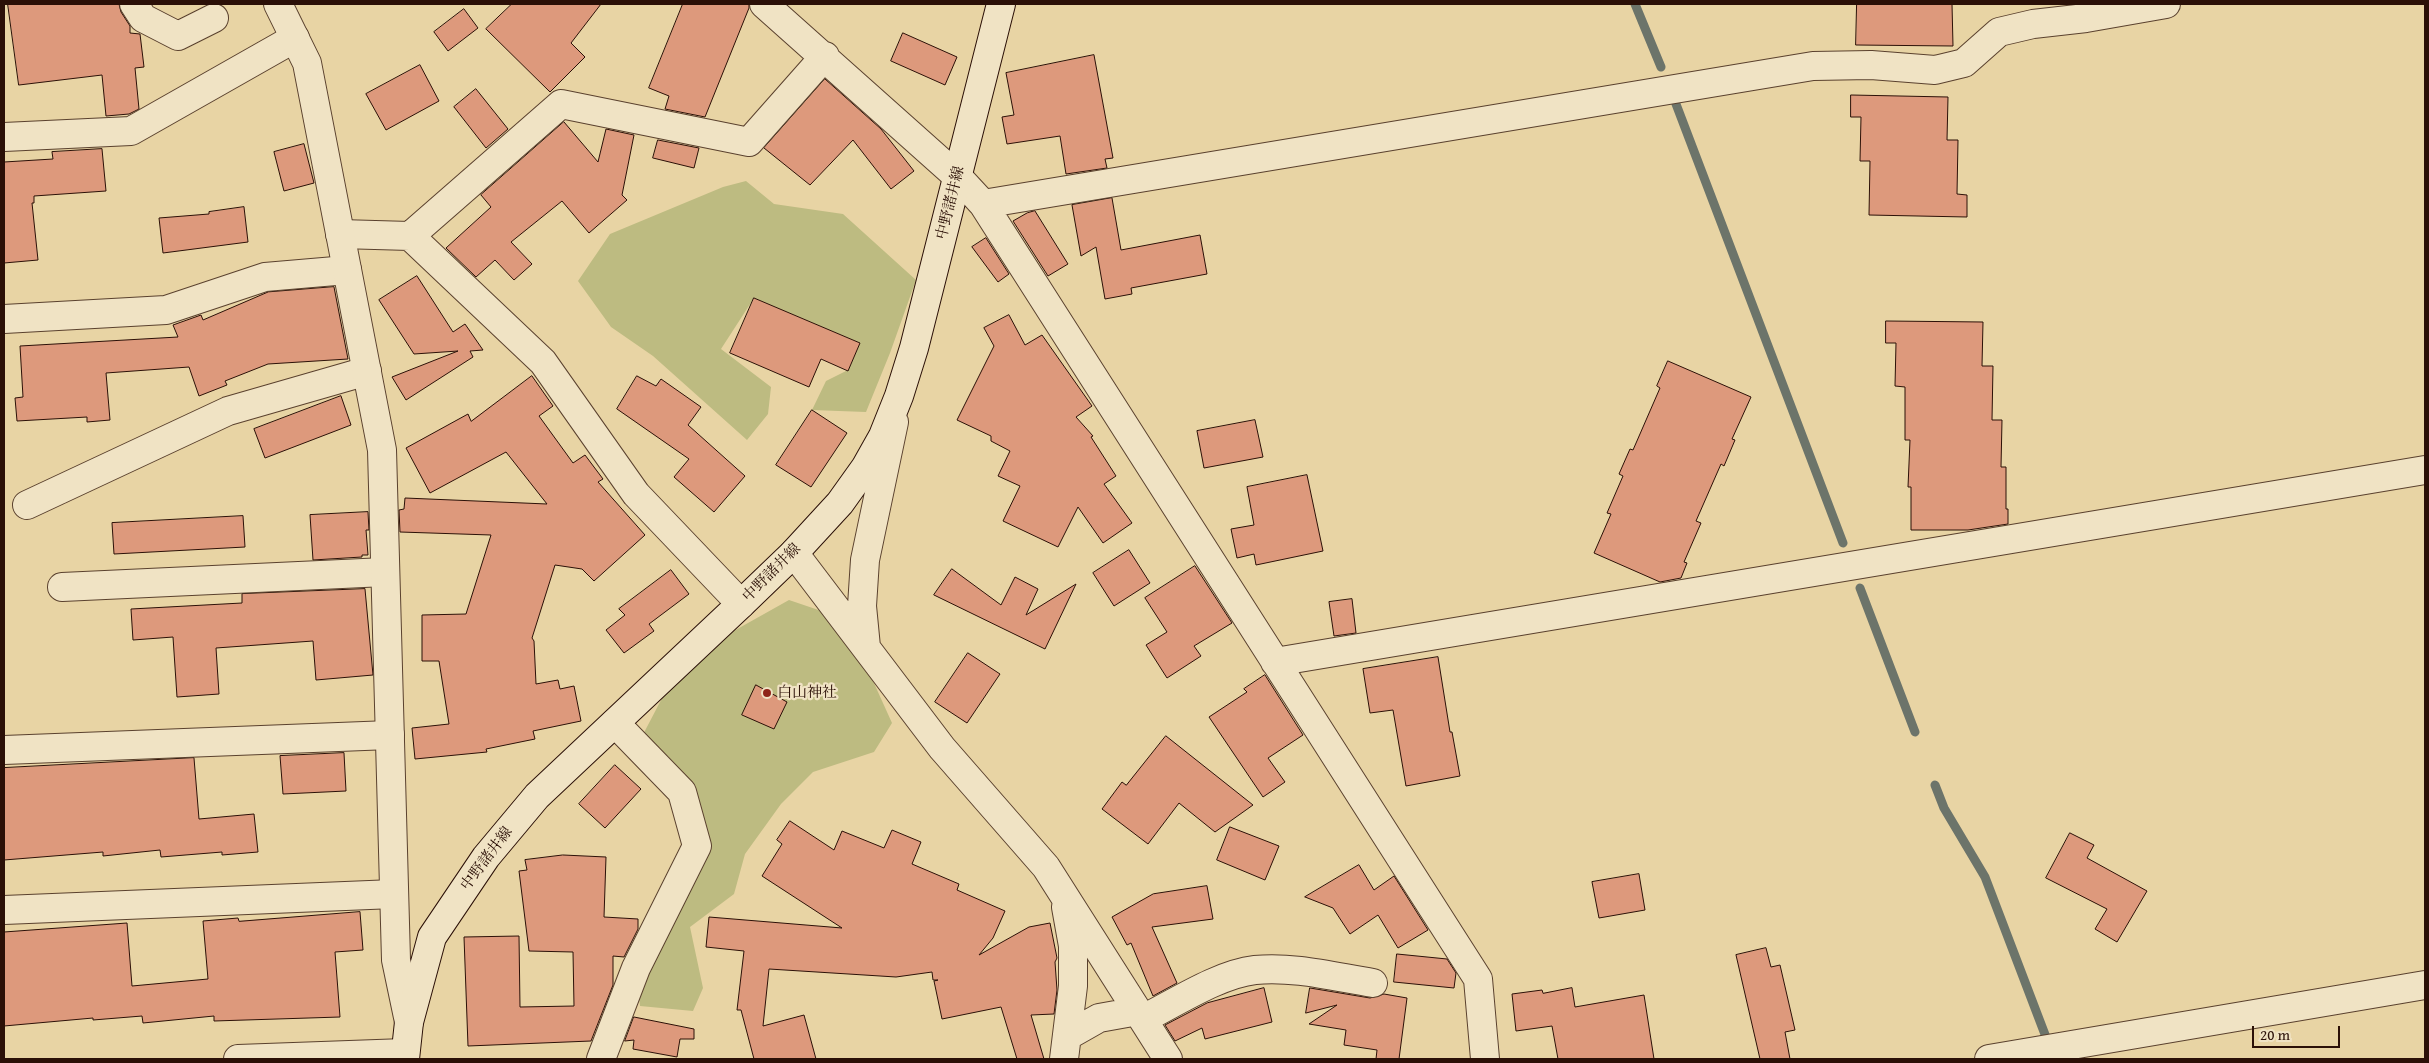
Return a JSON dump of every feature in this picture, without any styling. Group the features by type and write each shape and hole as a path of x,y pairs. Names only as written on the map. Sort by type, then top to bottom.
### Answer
{"street":[{"path":"134,4 143,18 178,36 214,18"},
{"path":"278,4 307,63 382,450 396,960 409,1022"},
{"path":"764,4 825,56 958,176 983,204 1478,979 1485,1059"},
{"name":"中野諸井線","path":"405,1056 409,1022 432,937 486,857 537,796 794,553 840,503 866,468 883,436 899,396 914,348 1001,4"},
{"path":"983,204 1813,66 1871,65 1935,70 1964,63 1999,32 2033,24 2086,18 2166,4"},
{"path":"4,137 131,131 295,38"},
{"path":"410,236 561,104 749,142 825,56"},
{"path":"340,234 410,236 543,362 636,494 741,604"},
{"path":"4,319 166,310 265,277 347,270"},
{"path":"28,505 228,411 367,371"},
{"path":"866,647 862,606 866,560 899,396"},
{"path":"1275,662 2425,470"},
{"path":"794,553 942,748 1046,867 1168,1059"},
{"path":"62,587 385,572"},
{"path":"601,1059 636,968 697,846 682,792 615,723"},
{"path":"4,750 390,734"},
{"path":"1064,893 1074,946 1073,986 1066,1047"},
{"path":"4,910 394,894"},
{"path":"1066,1047 1099,1018 1140,1015 1226,978 1254,970 1281,969 1373,983"},
{"path":"1989,1059 2425,985"},
{"path":"238,1059 405,1056"}],"shaded area":[{"path":"746,181 774,204 843,214 916,280 890,353 866,412 812,410 826,381 848,370 860,343 754,298 721,349 771,387 768,414 747,440 653,356 611,327 578,281 610,234 723,187"},
{"path":"789,600 845,619 892,723 874,752 813,772 781,804 745,854 734,894 690,927 703,988 693,1011 640,1006 636,968 697,846 682,792 637,746 682,660"}],"building":[{"path":"8,4 119,4 121,12 130,26 130,33 140,34 144,67 135,68 139,109 129,114 106,116 102,75 19,85"},
{"path":"512,4 601,4 571,43 585,57 550,92 486,29"},
{"path":"683,4 749,4 705,117 665,109 669,96 649,88"},
{"path":"1857,4 1952,4 1953,46 1856,45"},
{"path":"464,9 478,28 448,51 434,32"},
{"path":"903,33 957,57 945,85 891,61"},
{"path":"1094,55 1113,158 1105,159 1107,168 1066,174 1060,136 1007,144 1002,117 1014,115 1006,73"},
{"path":"420,65 439,101 386,130 366,94"},
{"path":"825,79 881,129 914,171 891,189 853,140 810,185 764,148"},
{"path":"476,89 508,129 486,148 454,107"},
{"path":"1851,95 1948,97 1947,140 1958,140 1957,194 1967,195 1967,217 1869,215 1870,161 1860,161 1861,117 1851,117"},
{"path":"564,122 598,162 606,129 634,135 622,195 627,200 589,233 562,201 511,242 532,264 514,280 495,260 476,277 446,248 491,207 481,195"},
{"path":"658,140 699,148 694,168 653,158"},
{"path":"304,144 314,183 284,191 274,152"},
{"path":"102,149 106,191 34,196 34,203 32,203 38,260 4,263 4,162 53,159 52,152"},
{"path":"1112,198 1121,250 1200,235 1207,274 1131,288 1132,294 1105,299 1096,247 1081,256 1072,205"},
{"path":"244,207 248,242 163,253 159,218 209,214 209,212"},
{"path":"1035,211 1068,264 1048,276 1013,221"},
{"path":"986,238 1009,274 998,282 972,247"},
{"path":"417,276 453,332 465,324 483,350 470,351 473,357 406,400 392,377 458,351 414,354 379,300"},
{"path":"334,287 348,359 268,364 225,381 227,385 199,396 189,367 106,373 110,420 87,422 87,417 17,421 15,398 23,397 20,346 178,337 173,325 201,315 203,320 268,292"},
{"path":"754,298 860,343 848,371 821,359 809,387 730,353"},
{"path":"1009,315 1025,345 1042,335 1092,406 1076,417 1093,436 1091,437 1116,476 1104,484 1132,523 1103,543 1078,507 1058,547 1003,521 1020,486 998,476 1010,451 991,441 991,436 957,420 994,346 984,328"},
{"path":"1886,321 1983,322 1982,366 1993,366 1992,420 2002,420 2001,467 2006,467 2008,524 1968,530 1911,530 1911,487 1908,487 1910,440 1905,440 1905,387 1895,386 1896,343 1886,343"},
{"path":"1668,361 1751,397 1732,439 1735,440 1724,466 1721,464 1696,521 1701,523 1684,562 1687,563 1681,578 1660,582 1594,553 1611,514 1607,513 1623,476 1619,474 1630,449 1633,450 1660,388 1657,386"},
{"path":"532,376 553,406 539,416 573,463 585,455 603,479 598,482 645,535 594,581 582,569 555,565 532,638 534,641 536,684 558,680 560,689 574,686 581,721 533,731 535,739 486,749 487,752 415,759 412,728 449,724 439,661 422,661 422,615 466,614 491,535 400,532 399,510 404,509 405,498 547,504 506,452 430,493 406,448 468,414 471,421"},
{"path":"637,376 656,386 661,379 701,407 688,425 745,476 714,512 674,477 689,459 617,409"},
{"path":"341,396 351,425 265,458 254,429"},
{"path":"812,410 847,433 811,487 776,465"},
{"path":"1255,420 1263,457 1204,468 1197,431"},
{"path":"1307,475 1323,551 1256,565 1254,554 1237,558 1231,529 1254,525 1247,487"},
{"path":"368,512 369,530 366,530 368,555 313,560 310,515"},
{"path":"243,516 245,547 114,554 112,523"},
{"path":"1129,550 1150,583 1114,606 1093,573"},
{"path":"1195,566 1232,623 1194,646 1201,656 1167,678 1146,645 1167,632 1145,598"},
{"path":"952,569 1001,605 1015,577 1038,589 1026,615 1076,584 1045,649 934,595"},
{"path":"671,570 689,594 649,624 654,631 624,653 606,630 625,615 619,609"},
{"path":"365,589 373,675 316,680 313,641 216,648 219,694 177,697 173,637 133,640 131,609 242,603 242,594"},
{"path":"1352,599 1356,633 1334,636 1329,602"},
{"path":"968,653 1000,674 967,723 935,702"},
{"path":"1438,657 1450,732 1452,732 1460,776 1406,786 1393,710 1370,713 1363,669"},
{"path":"1265,675 1303,735 1268,758 1285,782 1263,797 1209,717 1247,692 1244,689"},
{"name":"白山神社","path":"756,685 787,702 774,729 742,715"},
{"path":"1166,736 1253,805 1215,832 1179,803 1148,844 1102,809 1122,782 1126,785"},
{"path":"344,753 346,791 283,794 280,756"},
{"path":"194,758 199,819 254,814 258,852 222,855 222,852 161,857 160,850 103,856 103,852 4,860 4,768"},
{"path":"615,765 641,789 605,828 579,804"},
{"path":"790,821 834,850 842,831 884,848 892,830 921,842 912,864 959,884 957,890 1005,911 993,938 979,955 1029,927 1050,923 1057,958 1055,962 1057,990 1054,1014 1031,1015 1044,1059 1017,1059 1001,1007 942,1019 934,981 938,980 933,980 932,972 896,977 769,969 763,1026 804,1015 816,1059 754,1059 741,1010 737,1010 744,951 706,947 709,917 842,928 762,876 782,844 777,840"},
{"path":"1230,827 1279,846 1265,880 1217,860"},
{"path":"2070,833 2094,845 2087,858 2147,891 2117,942 2095,929 2107,909 2046,878"},
{"path":"563,855 606,857 604,917 638,919 638,929 624,957 613,956 613,985 591,1041 468,1046 464,937 519,936 520,1007 574,1006 573,952 529,951 519,871 527,870 525,860"},
{"path":"1359,865 1374,890 1394,876 1428,930 1398,948 1378,915 1350,934 1333,908 1305,897"},
{"path":"1639,874 1645,910 1599,918 1592,882"},
{"path":"1207,886 1213,919 1152,927 1177,983 1153,996 1131,943 1127,945 1112,917 1153,894"},
{"path":"360,912 363,950 335,952 340,1017 214,1021 214,1016 143,1023 142,1016 93,1020 93,1018 4,1026 4,932 127,923 132,986 208,979 203,921 238,918 239,921"},
{"path":"1766,948 1771,967 1780,965 1795,1030 1785,1032 1790,1059 1760,1059 1736,955"},
{"path":"1397,954 1447,959 1456,973 1454,988 1394,982"},
{"path":"1264,988 1272,1022 1205,1039 1202,1028 1175,1041 1165,1025 1207,1003"},
{"path":"1310,988 1370,998 1384,994 1407,998 1399,1059 1376,1059 1377,1050 1344,1045 1346,1030 1309,1024 1337,1005 1306,1013"},
{"path":"1572,988 1575,1007 1644,995 1654,1059 1558,1059 1552,1026 1516,1031 1512,994 1542,990 1543,993"},
{"path":"634,1017 694,1029 694,1039 680,1039 677,1057 633,1049 634,1040 625,1041"}],"waterway":[{"path":"1635,4 1661,67"},
{"path":"1676,104 1843,543"},
{"path":"1860,588 1915,732"},
{"path":"1935,785 1944,808 1985,877 2049,1045"}],"place":[{"name":"白山神社","path":"767,693"}]}
